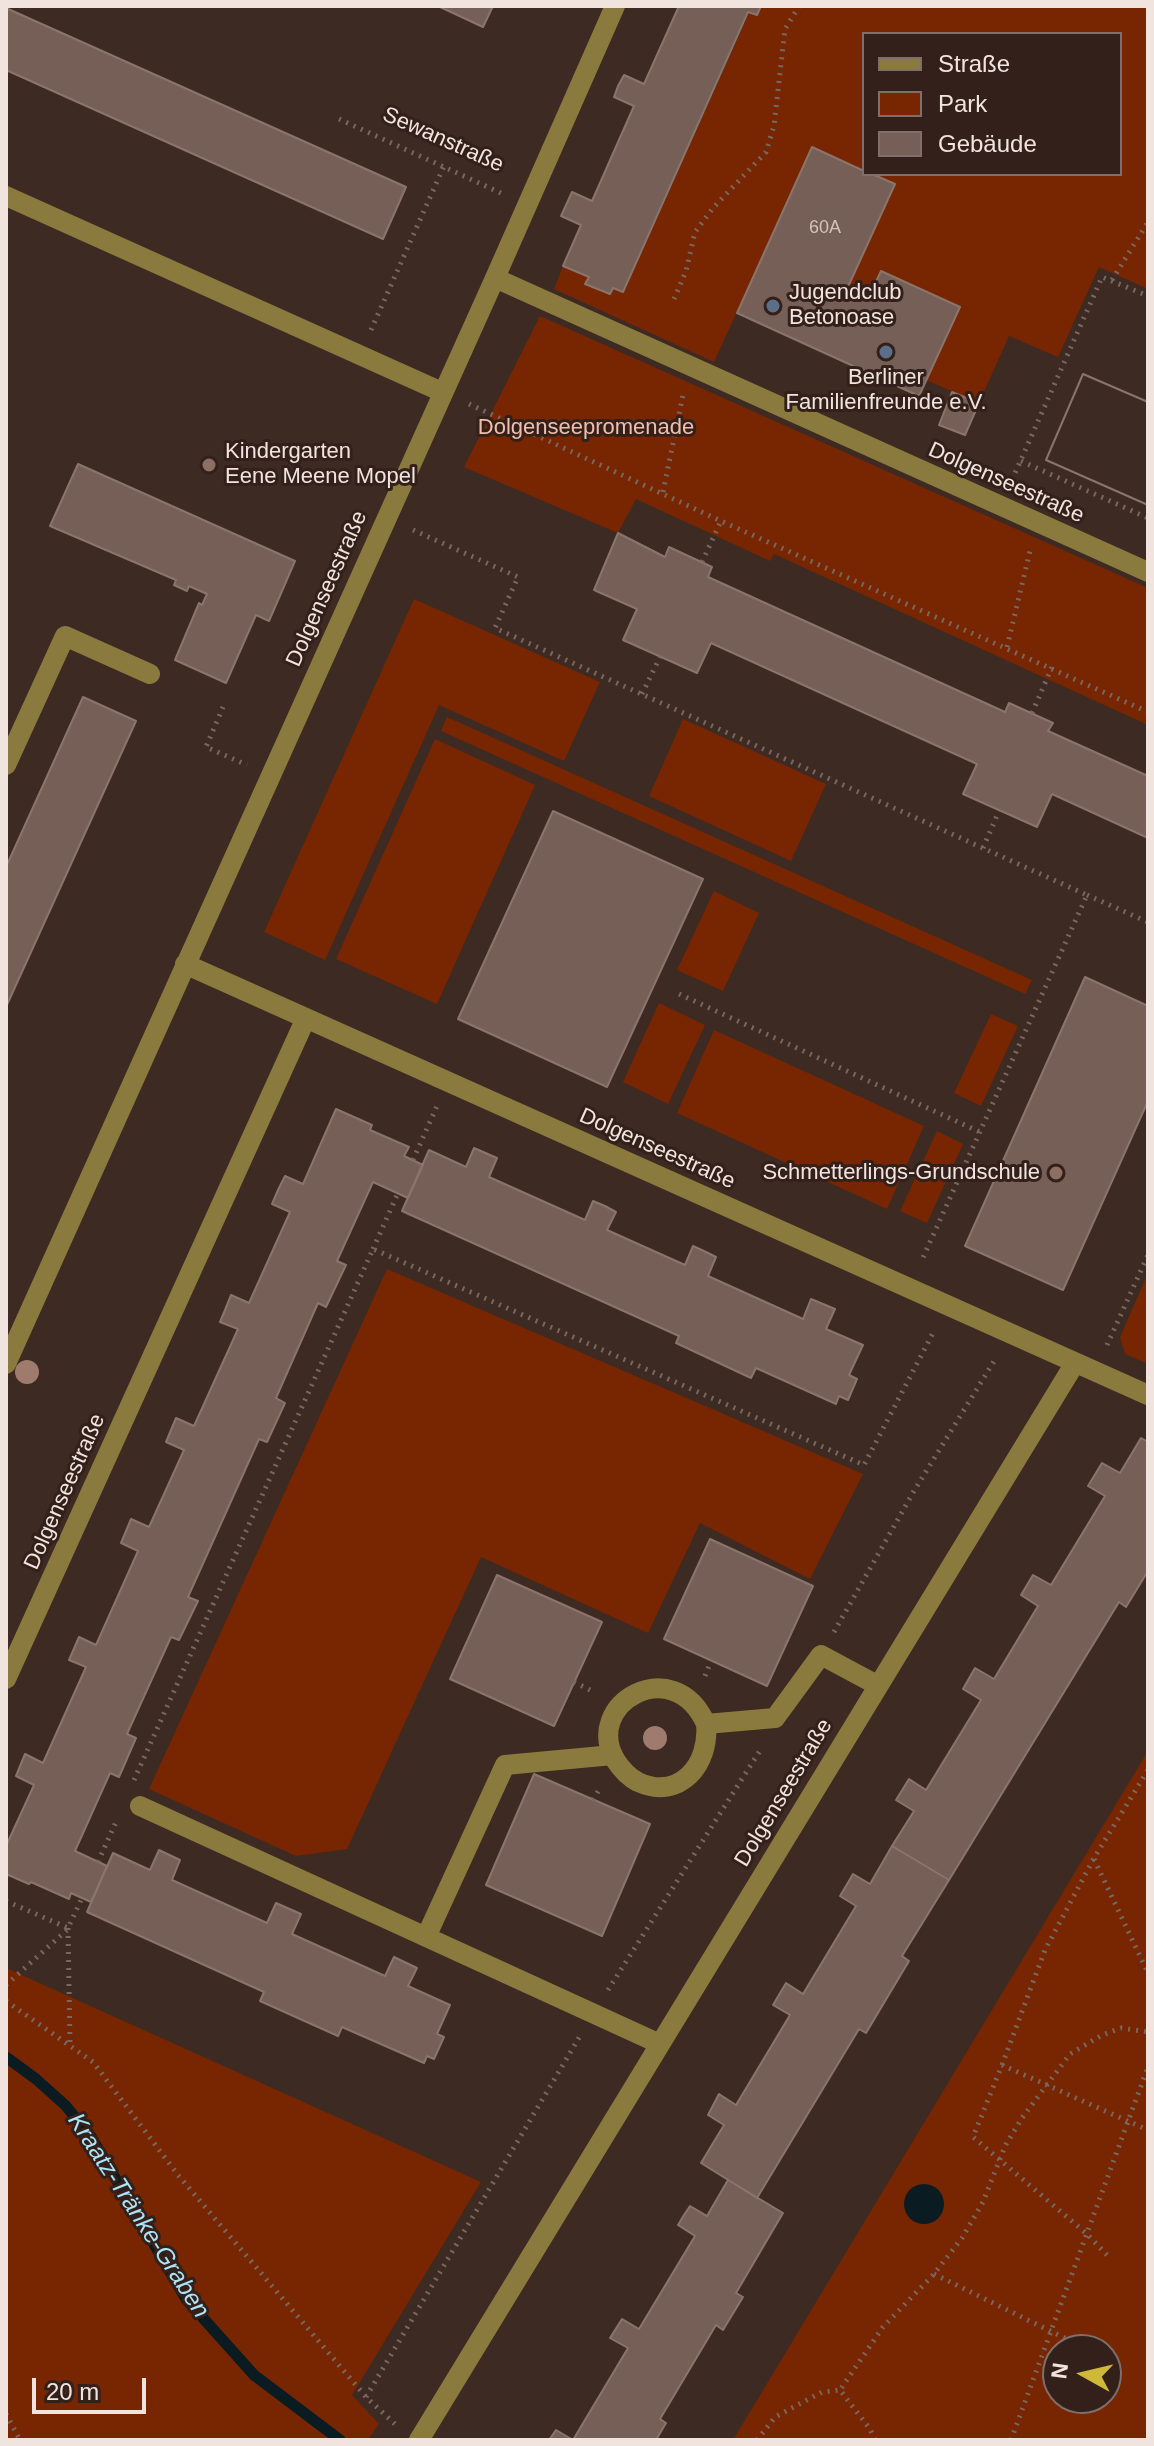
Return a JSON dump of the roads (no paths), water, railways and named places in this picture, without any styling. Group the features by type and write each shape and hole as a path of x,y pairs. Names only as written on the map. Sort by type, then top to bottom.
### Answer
{"street":[{"name":"Dolgenseestraße","path":"6,1364 615,6"},
{"path":"6,196 442,392"},
{"name":"Dolgenseestraße","path":"495,278 689,368 1148,572"},
{"path":"6,765 65,636 150,674"},
{"name":"Dolgenseestraße","path":"185,964 1148,1395"},
{"name":"Dolgenseestraße","path":"6,1679 306,1018"},
{"name":"Dolgenseestraße","path":"419,2440 1075,1363"},
{"path":"706,1724 775,1718 821,1655 877,1685"},
{"path":"659,1688 676,1691 693,1702 706,1724 706,1750 700,1762 693,1772 672,1784 655,1786 642,1783 621,1769 609,1742 614,1716 620,1705 642,1690 659,1688"},
{"path":"426,1937 505,1765 613,1755"},
{"path":"130,1809 426,1937 660,2044"}],"waterway":[{"name":"Kraatz-Tränke-Graben","path":"6,2057 65,2105 90,2135 186,2299 254,2375 340,2440"}],"place":[{"name":"Jugendclub Betonoase","path":"773,306"},
{"name":"Berliner Familienfreunde e.V.","path":"886,352"},
{"name":"Kindergarten Eene Meene Mopel","path":"209,465"},
{"name":"Schmetterlings-Grundschule","path":"1056,1173"}],"park label":[{"name":"Dolgenseepromenade","path":"586,428"}]}
